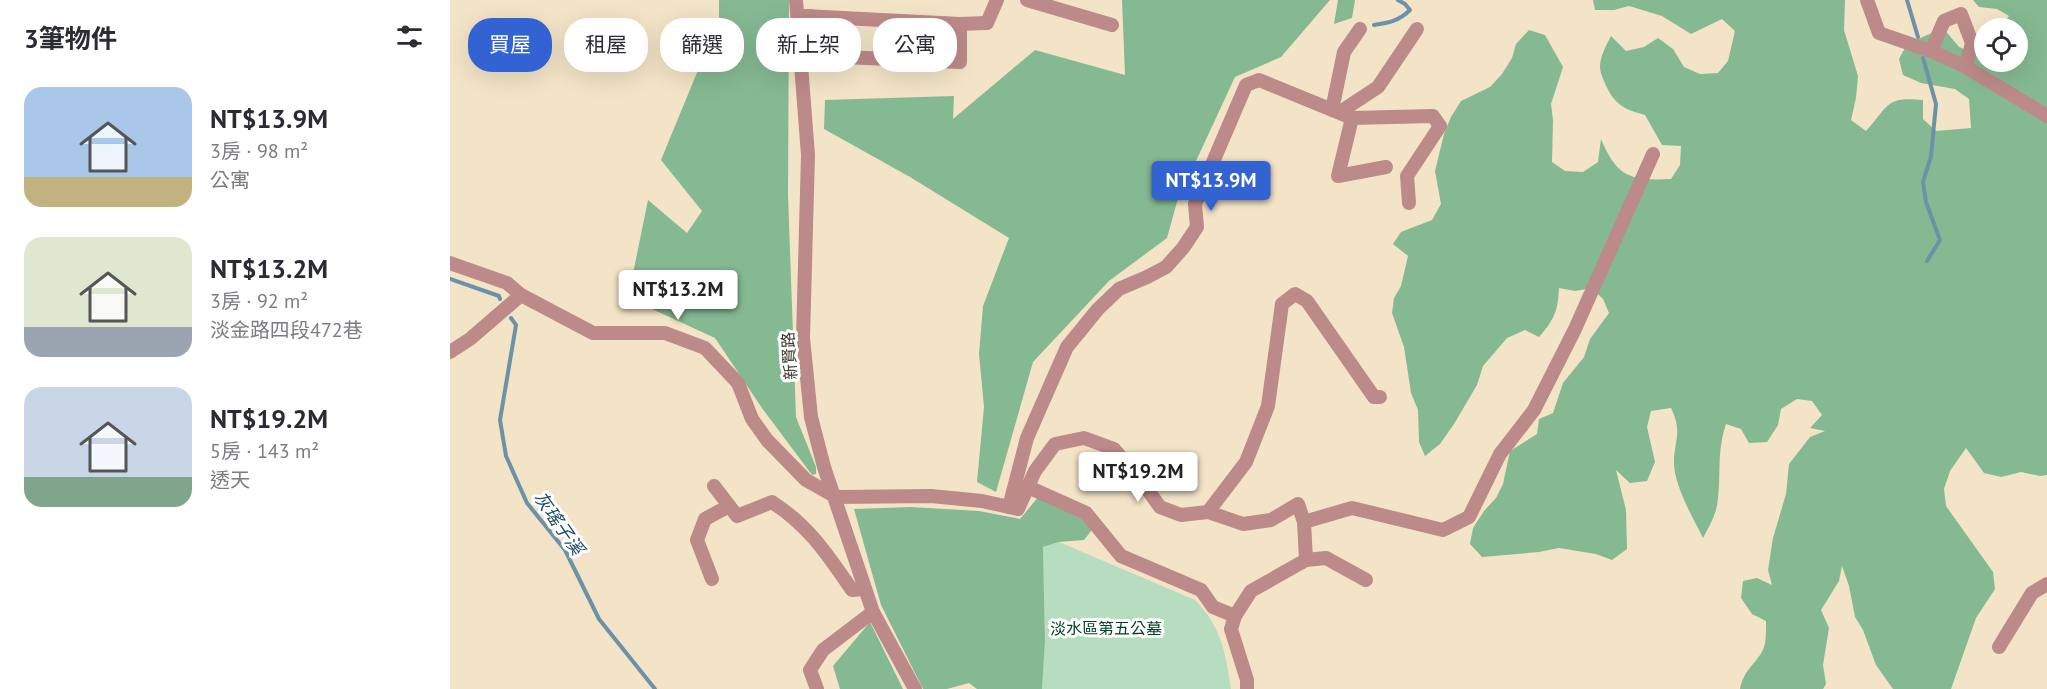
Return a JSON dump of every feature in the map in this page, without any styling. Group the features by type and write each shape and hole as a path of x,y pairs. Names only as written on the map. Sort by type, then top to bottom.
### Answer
{"street":[{"name":"新賢路","path":"796,0 808,154 803,338 811,417 824,467 836,497 864,589 873,612 915,689"},
{"path":"796,16 960,24 987,23 997,0"},
{"path":"1027,0 1112,25"},
{"path":"1867,0 1878,33 1931,51 1966,67 2047,116"},
{"path":"1931,51 1944,21 1961,14 1972,43 1966,67"},
{"path":"810,16 819,56 960,62 960,24"},
{"path":"1360,29 1344,52 1338,176 1386,167"},
{"path":"1342,113 1378,87 1417,29"},
{"path":"1009,507 1027,438 1068,347 1098,309 1119,290 1166,267 1183,249 1197,227 1195,204 1246,84 1259,80 1342,113 1433,116 1440,126 1407,176 1409,203"},
{"path":"1304,522 1352,508 1443,530 1469,517 1500,454 1534,410 1575,329 1653,154"},
{"path":"450,263 507,284 521,295 593,333 664,333 705,348 738,383 752,418 767,440 806,480 836,497 932,496 982,501 1018,509 1035,471 1054,444 1084,438 1114,449 1160,507 1181,515 1208,512 1243,524 1271,520 1298,504 1304,522 1306,560"},
{"path":"1208,512 1246,462 1268,406 1282,304 1295,294 1307,301 1374,397 1380,397"},
{"path":"450,352 470,339 521,295"},
{"path":"714,486 737,516 772,502 794,516 818,541 852,590 864,589"},
{"path":"1028,487 1086,513 1121,556 1200,590 1213,607 1236,616"},
{"path":"712,579 697,540 705,519 729,506"},
{"path":"1247,689 1247,680 1232,629 1236,616 1251,591 1306,560 1326,558 1366,580"},
{"path":"1999,647 2032,593 2047,584"},
{"path":"817,689 804,671 823,650 873,612"}],"green space":[{"path":"719,0 789,0 789,18 756,18 756,72 789,72 788,195 796,417 816,467 816,474 812,475 762,408 715,338 628,298 648,200 687,233 702,211 661,160 697,72 744,72 744,18 719,18"},
{"path":"1122,0 1330,0 1281,57 1235,77 1177,202 1167,238 1109,281 1033,362 996,492 977,482 984,407 979,354 983,306 1009,238 910,177 824,129 825,100 954,96 953,119 1035,50 1125,75"},
{"path":"1338,0 1355,0 1352,18 1334,24"},
{"path":"1593,0 1845,0 1844,30 1858,76 1851,120 1866,131 1884,109 1894,101 1923,100 1923,119 1936,131 1971,128 1969,99 1955,89 1921,83 1903,75 1899,59 1907,44 1943,28 1959,47 1974,53 1974,72 2028,72 2028,18 2008,18 2009,16 1997,9 1979,7 1973,0 2047,0 2047,475 2021,472 2001,477 1984,473 1966,448 1950,471 1944,489 1946,506 1993,572 1995,589 1976,618 1951,689 1893,689 1876,665 1863,630 1855,617 1849,586 1842,566 1839,581 1821,610 1829,628 1823,665 1826,684 1823,689 1740,689 1746,674 1762,651 1766,634 1766,621 1752,614 1741,598 1743,581 1757,578 1772,585 1768,570 1773,538 1786,494 1789,464 1810,437 1825,431 1810,428 1822,415 1812,401 1797,399 1781,409 1778,425 1767,442 1749,443 1741,429 1726,424 1720,452 1717,503 1713,519 1703,538 1677,481 1674,463 1677,424 1671,408 1651,411 1647,427 1655,462 1647,481 1630,483 1616,470 1626,510 1627,549 1612,560 1596,554 1559,548 1482,557 1470,544 1473,528 1496,498 1503,484 1510,451 1537,434 1539,419 1553,413 1563,383 1584,357 1590,339 1609,313 1603,299 1592,288 1575,291 1559,288 1554,315 1544,331 1539,337 1525,330 1507,338 1483,366 1477,385 1454,424 1440,444 1425,456 1419,442 1418,410 1411,393 1404,347 1392,313 1394,298 1401,286 1408,256 1393,244 1401,232 1432,220 1441,204 1435,171 1444,134 1451,117 1461,101 1490,87 1502,74 1512,58 1516,44 1529,30 1545,35 1563,67 1551,104 1552,162 1565,171 1583,172 1598,162 1601,139 1613,162 1627,174 1645,179 1671,179 1680,165 1681,146 1662,145 1645,115 1624,107 1615,100 1607,89 1600,69 1604,51 1611,36 1626,51 1644,47 1658,38 1673,49 1684,67 1700,74 1718,73 1728,61 1735,31 1722,19 1691,34 1662,16 1629,6 1614,10 1595,10"},
{"path":"1039,496 1053,497 1095,526 1084,540 1059,542 1043,547 1045,641 1042,689 977,689 969,683 947,689 923,689 881,605 854,509 910,507 979,511 1020,519"},
{"name":"淡水區第五公墓","path":"1059,542 1195,600 1211,620 1221,641 1231,689 1042,689 1045,641 1043,547"},
{"path":"870,622 903,689 840,689 833,666"}],"waterway":[{"path":"1374,25 1393,21 1410,10 1398,0"},
{"path":"1907,0 1918,37"},
{"path":"1923,58 1936,104 1931,156 1923,182 1926,202 1940,240 1927,261"},
{"name":"灰瑤子溪","path":"450,279 499,296 500,299"},
{"name":"灰瑤子溪","path":"511,318 516,325 500,420 506,456 527,503 565,550 599,619 655,689"}]}
